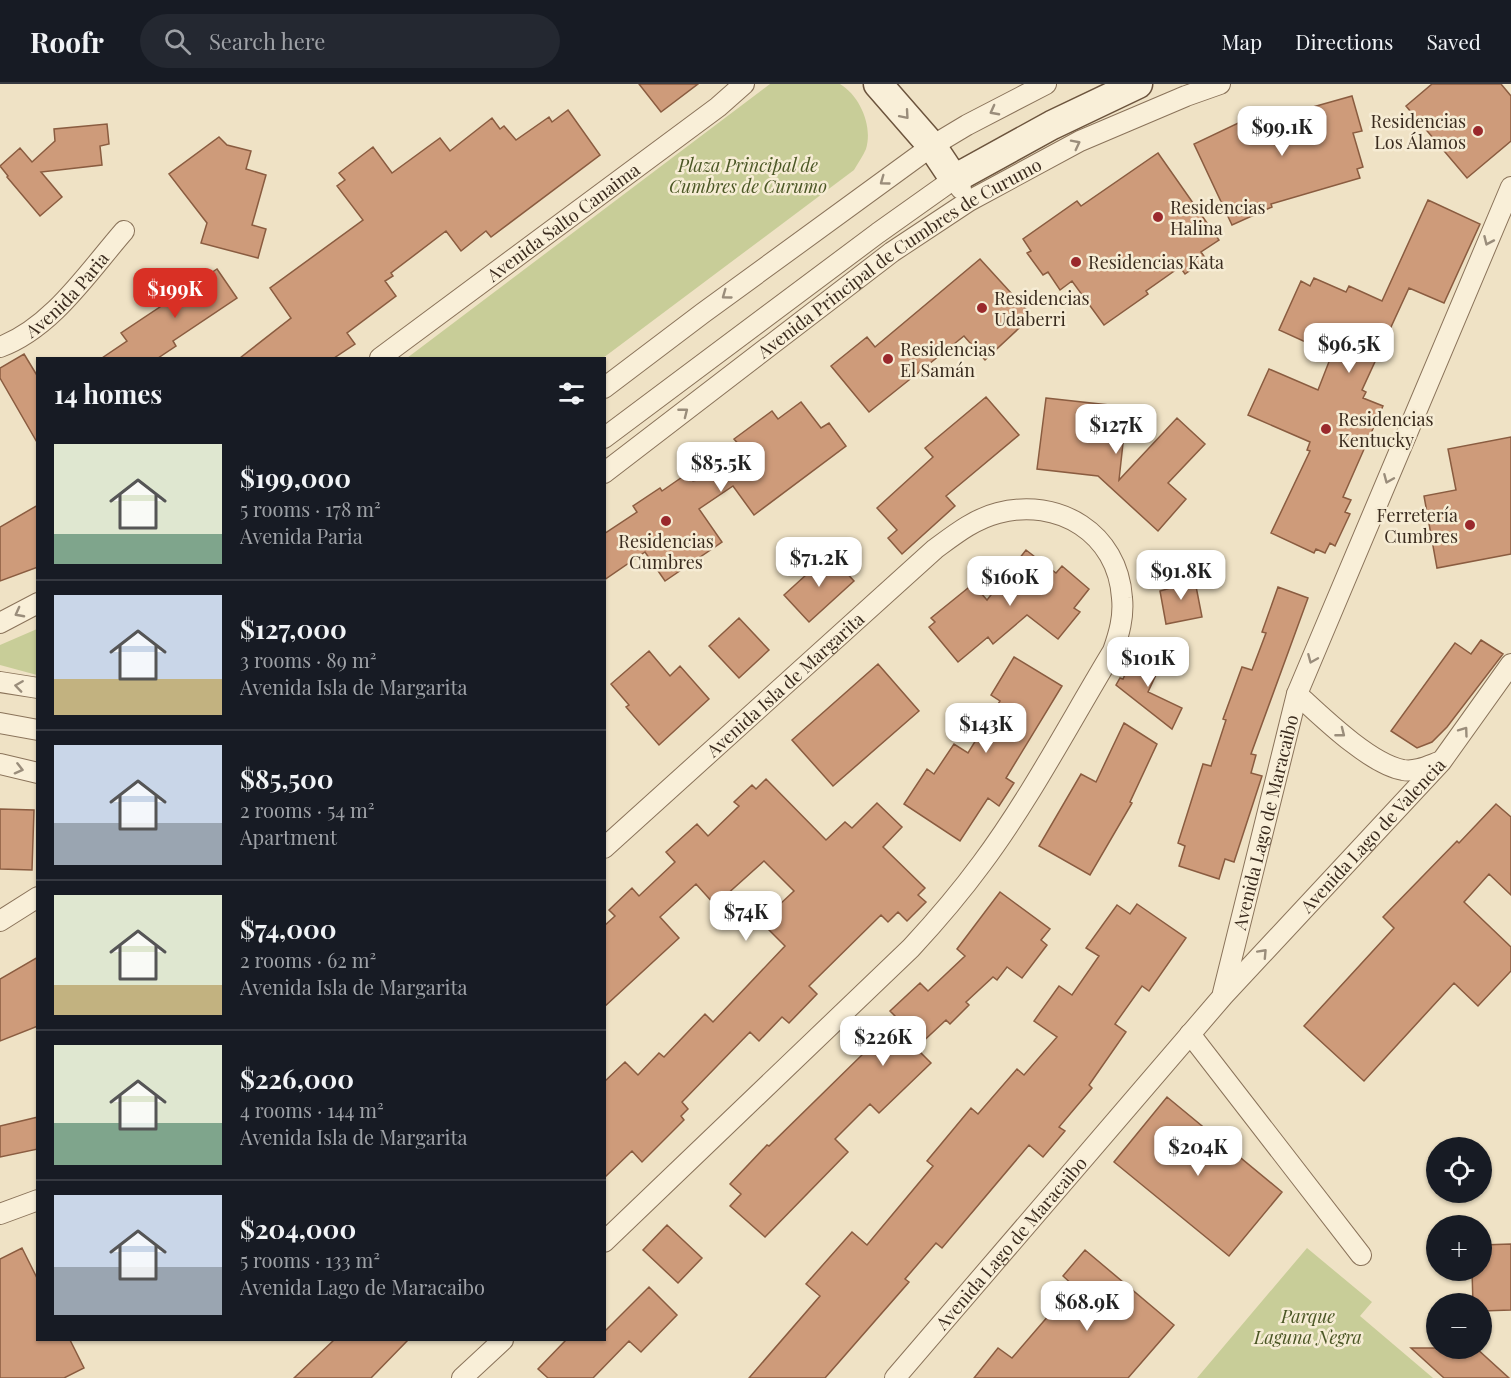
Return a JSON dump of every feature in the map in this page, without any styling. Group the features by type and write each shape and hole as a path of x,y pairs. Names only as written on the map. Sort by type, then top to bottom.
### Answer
{"main road":[{"path":"878,84 932,147 962,190"},
{"name":"Avenida Principal de Cumbres de Curumo","path":"962,190 1052,125 1138,84"}],"street":[{"name":"Avenida Salto Canaima","path":"381,357 718,107 744,84"},
{"path":"606,386 932,147 967,125 1046,84"},
{"name":"Avenida Principal de Cumbres de Curumo","path":"606,437 878,233 962,190 1186,96 1220,84"},
{"name":"Avenida Lago de Maracaibo","path":"895,1378 1223,996 1297,694 1511,188"},
{"name":"Avenida Principal de Cumbres de Curumo","path":"606,471 892,252 962,190"},
{"name":"Avenida Paria","path":"0,347 12,342 49,318 124,231"},
{"name":"Avenida Isla de Margarita","path":"606,846 935,549 958,531 996,513 1026,508 1041,509 1059,513 1076,521 1089,530 1110,555 1117,572 1122,597 1121,627 1113,651 1032,786 983,862 947,909 911,948 606,1240"},
{"path":"0,623 36,604"},
{"name":"Avenida Lago de Valencia","path":"1223,996 1441,762 1511,664"},
{"path":"0,682 36,688"},
{"path":"1297,694 1352,742 1402,770 1418,770 1441,762"},
{"path":"0,723 36,730"},
{"path":"0,764 36,773"},
{"path":"0,921 36,898"},
{"path":"1190,1034 1361,1255"},
{"path":"0,1214 36,1201"},
{"path":"462,1378 501,1341"}],"green space":[{"name":"Plaza Principal de Cumbres de Curumo","path":"770,84 840,84 859,104 866,121 868,140 866,149 854,170 604,357 408,357"},
{"path":"36,629 36,675 0,665 0,645"},
{"name":"Parque Laguna Negra","path":"1307,1248 1372,1302 1360,1316 1433,1378 1197,1378"}],"building":[{"path":"639,84 698,84 661,112"},
{"name":"Residencias Los Álamos","path":"1432,84 1501,84 1511,96 1511,141 1467,178 1406,106"},
{"path":"1352,96 1362,131 1353,133 1363,167 1357,169 1360,178 1271,204 1272,207 1232,225 1194,144 1253,116 1256,123"},
{"path":"568,110 600,155 491,237 486,231 461,251 446,231 391,273 393,276 385,281 396,296 347,333 355,344 336,357 241,357 291,318 270,288 363,220 337,186 345,180 339,173 373,147 392,173 440,138 450,151 492,118 500,129 504,126 516,140 549,117 552,122"},
{"path":"107,124 109,144 100,146 102,165 41,172 62,197 40,216 0,166 20,148 32,162 55,141 54,129"},
{"path":"219,137 227,145 251,151 246,169 266,175 252,225 266,229 258,258 201,243 207,223 169,174"},
{"path":"1158,153 1219,240 1201,252 1206,259 1185,274 1180,267 1146,291 1148,294 1104,325 1072,281 1060,290 1048,272 1043,275 1027,253 1031,251 1023,239 1077,201 1081,206"},
{"path":"1428,200 1480,224 1444,303 1409,288 1362,390 1366,392 1363,398 1383,406 1343,497 1351,500 1345,512 1350,514 1335,546 1330,543 1325,553 1316,549 1314,553 1271,533 1310,451 1307,450 1310,442 1248,415 1269,369 1318,390 1332,354 1279,330 1301,281 1310,286 1314,278 1346,292 1349,286 1382,301"},
{"path":"980,259 1032,316 985,360 964,336 869,412 831,366 867,337 875,347"},
{"path":"217,269 237,298 173,341 176,346 160,357 103,357 127,341 121,333"},
{"path":"24,354 36,374 36,441 0,378 0,368"},
{"path":"986,397 1019,435 946,496 955,506 902,554 888,538 897,530 877,508 933,457 925,448"},
{"path":"1046,398 1127,407 1119,480 1177,418 1205,444 1168,483 1186,499 1158,531 1098,476 1037,469"},
{"path":"801,402 821,428 829,423 846,446 754,515 733,486 699,509 722,542 665,581 645,552 606,579 606,533 637,512 633,506 660,488 662,491 688,473 693,481 697,480 742,448 734,439 772,411 778,419"},
{"name":"Ferretería Cumbres","path":"1511,437 1511,554 1437,568 1424,496 1456,490 1448,449"},
{"path":"36,506 36,568 0,581 0,527"},
{"path":"1026,550 1056,573 1062,566 1089,589 1074,608 1080,612 1058,639 1027,615 993,644 988,637 958,662 929,627 935,622 931,618 973,584 987,600"},
{"path":"829,554 854,581 809,622 784,595"},
{"path":"1194,576 1202,617 1166,624 1160,591 1171,588 1169,580"},
{"path":"1278,587 1308,598 1251,754 1256,755 1251,773 1262,776 1234,862 1225,859 1219,879 1179,866 1185,846 1178,843 1203,764 1211,766 1226,720 1223,719 1242,667 1252,670 1266,633 1262,632"},
{"path":"739,618 769,650 739,678 709,646"},
{"path":"1481,640 1503,654 1447,727 1432,742 1417,748 1391,731 1455,643 1471,654"},
{"path":"1136,650 1162,662 1148,692 1182,708 1172,729 1116,685 1120,678 1123,679"},
{"path":"649,651 670,676 680,666 709,699 659,745 626,707 629,705 611,684"},
{"path":"1014,657 1062,686 1006,778 1014,783 999,806 988,798 960,841 904,804 927,769 934,774 954,744 968,753 1000,701 991,695"},
{"path":"878,664 919,711 833,786 792,740"},
{"path":"1124,723 1157,744 1130,802 1132,803 1090,875 1039,846 1081,774 1096,782"},
{"path":"766,779 826,840 845,822 852,828 877,803 902,827 883,847 925,888 918,895 926,902 907,921 898,912 888,922 881,915 809,986 817,994 789,1023 782,1017 759,1041 750,1032 682,1102 688,1109 681,1116 684,1120 642,1162 632,1151 606,1176 606,1080 625,1062 638,1075 659,1053 664,1057 705,1014 713,1022 785,946 761,922 794,891 764,861 715,905 696,884 660,917 679,938 606,1005 606,924 615,916 609,910 632,888 639,896 675,862 666,852 697,824 708,836 739,806 734,802 752,785 756,789"},
{"path":"1496,804 1511,817 1511,895 1489,874 1464,902 1511,947 1511,971 1478,1006 1454,983 1364,1081 1304,1026 1394,928 1383,917"},
{"path":"0,809 34,810 32,870 0,869"},
{"path":"1000,892 1050,929 1041,940 1047,945 1022,978 1007,967 997,980 993,977 966,1002 969,1005 950,1024 946,1020 916,1048 931,1063 879,1113 870,1104 835,1139 848,1152 765,1237 730,1206 741,1194 730,1184 897,1018 890,1011 920,983 928,991 965,956 957,949"},
{"path":"1137,904 1186,938 1149,991 1142,986 1115,1024 1126,1032 1089,1085 1092,1088 1059,1127 1065,1131 1043,1157 1029,1145 942,1248 936,1243 905,1279 909,1282 825,1378 749,1378 820,1296 806,1284 852,1232 867,1245 933,1166 927,1161 971,1108 978,1114 1017,1069 1024,1075 1057,1037 1034,1021 1059,986 1072,995 1099,956 1086,948 1117,905 1130,914"},
{"path":"36,958 36,1027 0,1041 0,979"},
{"path":"1167,1097 1282,1192 1229,1256 1114,1162"},
{"path":"36,1117 36,1149 0,1157 0,1126"},
{"path":"667,1225 702,1258 678,1283 643,1250"},
{"path":"1511,1244 1511,1310 1492,1311 1492,1293 1473,1293 1472,1281 1492,1281 1492,1245"},
{"path":"22,1248 36,1276 36,1341 70,1341 84,1368 64,1378 0,1378 0,1259"},
{"path":"1085,1250 1174,1325 1128,1378 974,1378 998,1348 1012,1358 1074,1286 1063,1276"},
{"path":"649,1287 677,1315 641,1352 629,1341 593,1378 548,1378 538,1369 565,1341 606,1341 606,1330"},
{"path":"333,1341 407,1341 371,1378 294,1378"},
{"path":"1411,1348 1426,1348 1426,1359 1488,1359 1509,1378 1444,1378"}],"place":[{"name":"Residencias Los Álamos","path":"1478,131"},
{"name":"Residencias Halina","path":"1158,217"},
{"name":"Residencias Kata","path":"1076,262"},
{"name":"Residencias Udaberri","path":"982,308"},
{"name":"Residencias El Samán","path":"888,359"},
{"name":"Residencias Kentucky","path":"1326,429"},
{"name":"Residencias Cumbres","path":"666,521"},
{"name":"Ferretería Cumbres","path":"1470,525"}]}
